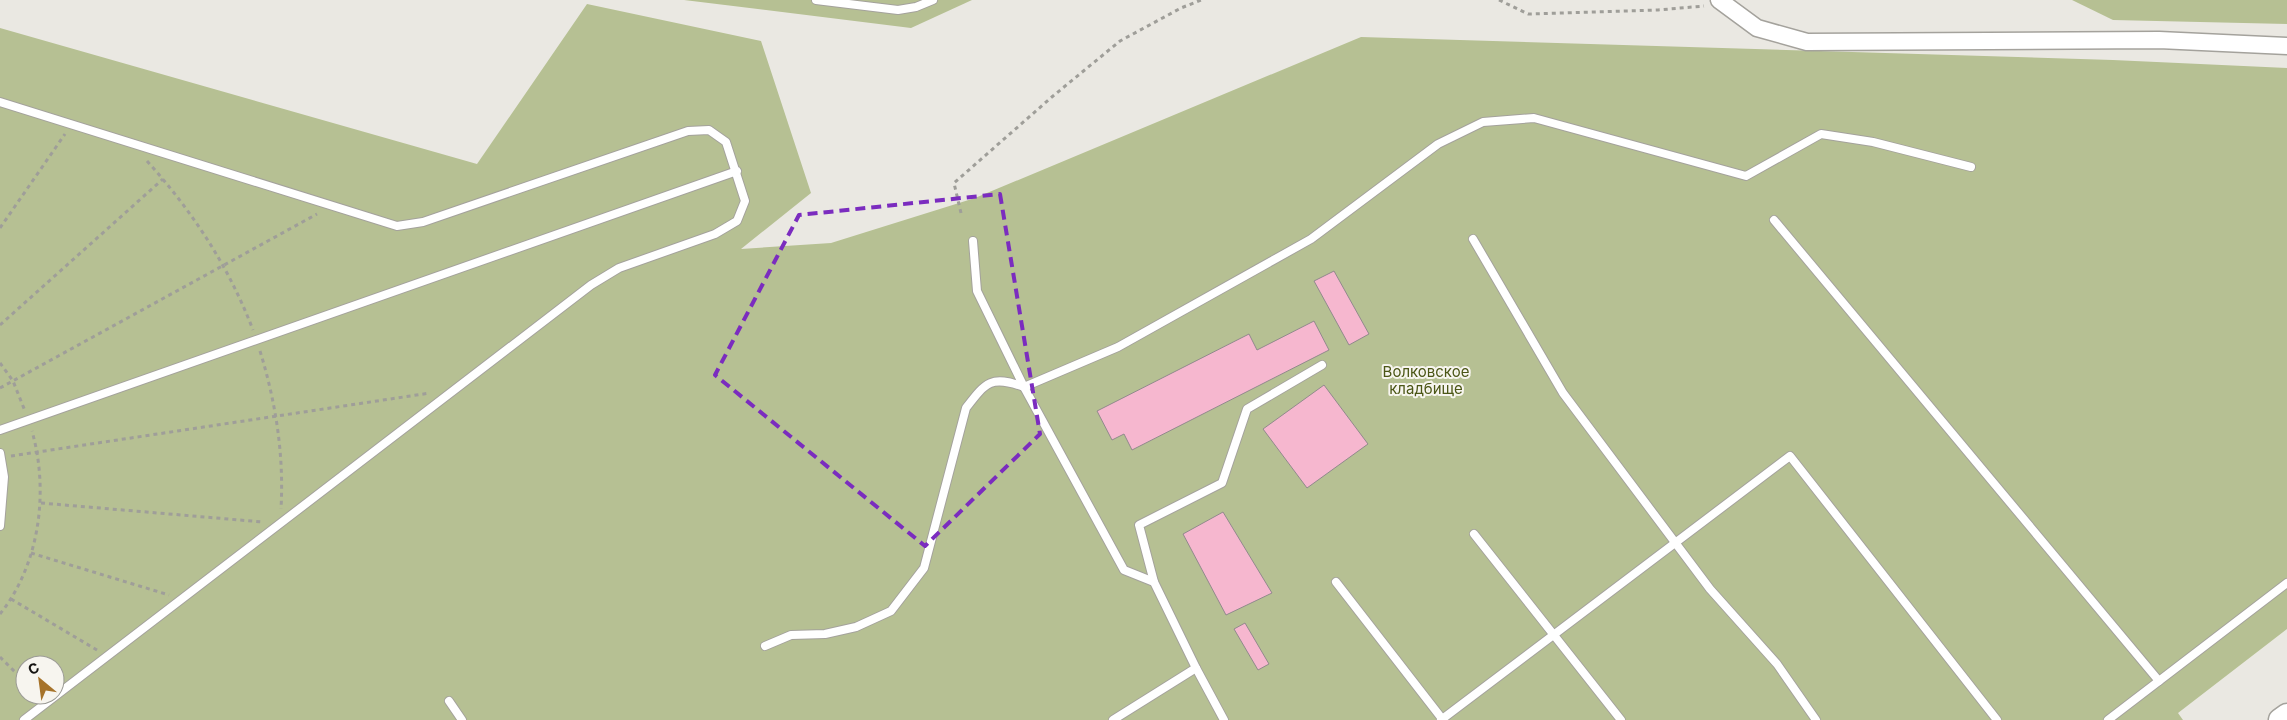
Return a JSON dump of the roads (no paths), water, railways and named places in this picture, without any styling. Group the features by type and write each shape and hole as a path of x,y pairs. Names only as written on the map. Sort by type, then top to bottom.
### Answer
{"main road":[{"path":"2280,720 2287,715"}],"street":[{"path":"1721,2 1757,28 1807,42 2159,40 2287,46"}],"lane":[{"path":"816,0 898,10 916,7 932,0"},
{"path":"0,102 398,226 423,222 688,131 709,130 726,142 737,171 745,201 738,220 715,234 619,268 592,285 24,720"},
{"path":"766,646 791,635 824,634 856,627 891,611 924,568 966,408 982,387 1004,380 1024,387 1118,347 1311,239 1438,144 1483,122 1534,118 1746,176 1821,134 1873,142 1971,166"},
{"path":"0,430 737,171"},
{"path":"1774,220 2159,681"},
{"path":"1473,239 1563,393 1710,590 1777,664 1816,720"},
{"path":"973,241 978,291 1024,387 1124,570 1154,582"},
{"path":"1224,720 1154,582 1139,525 1222,483 1248,409 1322,365"},
{"path":"0,455 4,477 0,526"},
{"path":"1336,582 1442,720 1790,456 1997,720"},
{"path":"1474,534 1621,720"},
{"path":"2108,720 2287,583"},
{"path":"1113,720 1196,668"},
{"path":"449,701 462,720"}],"park label":[{"name":"Волковское кладбище","path":"1426,380"}]}
